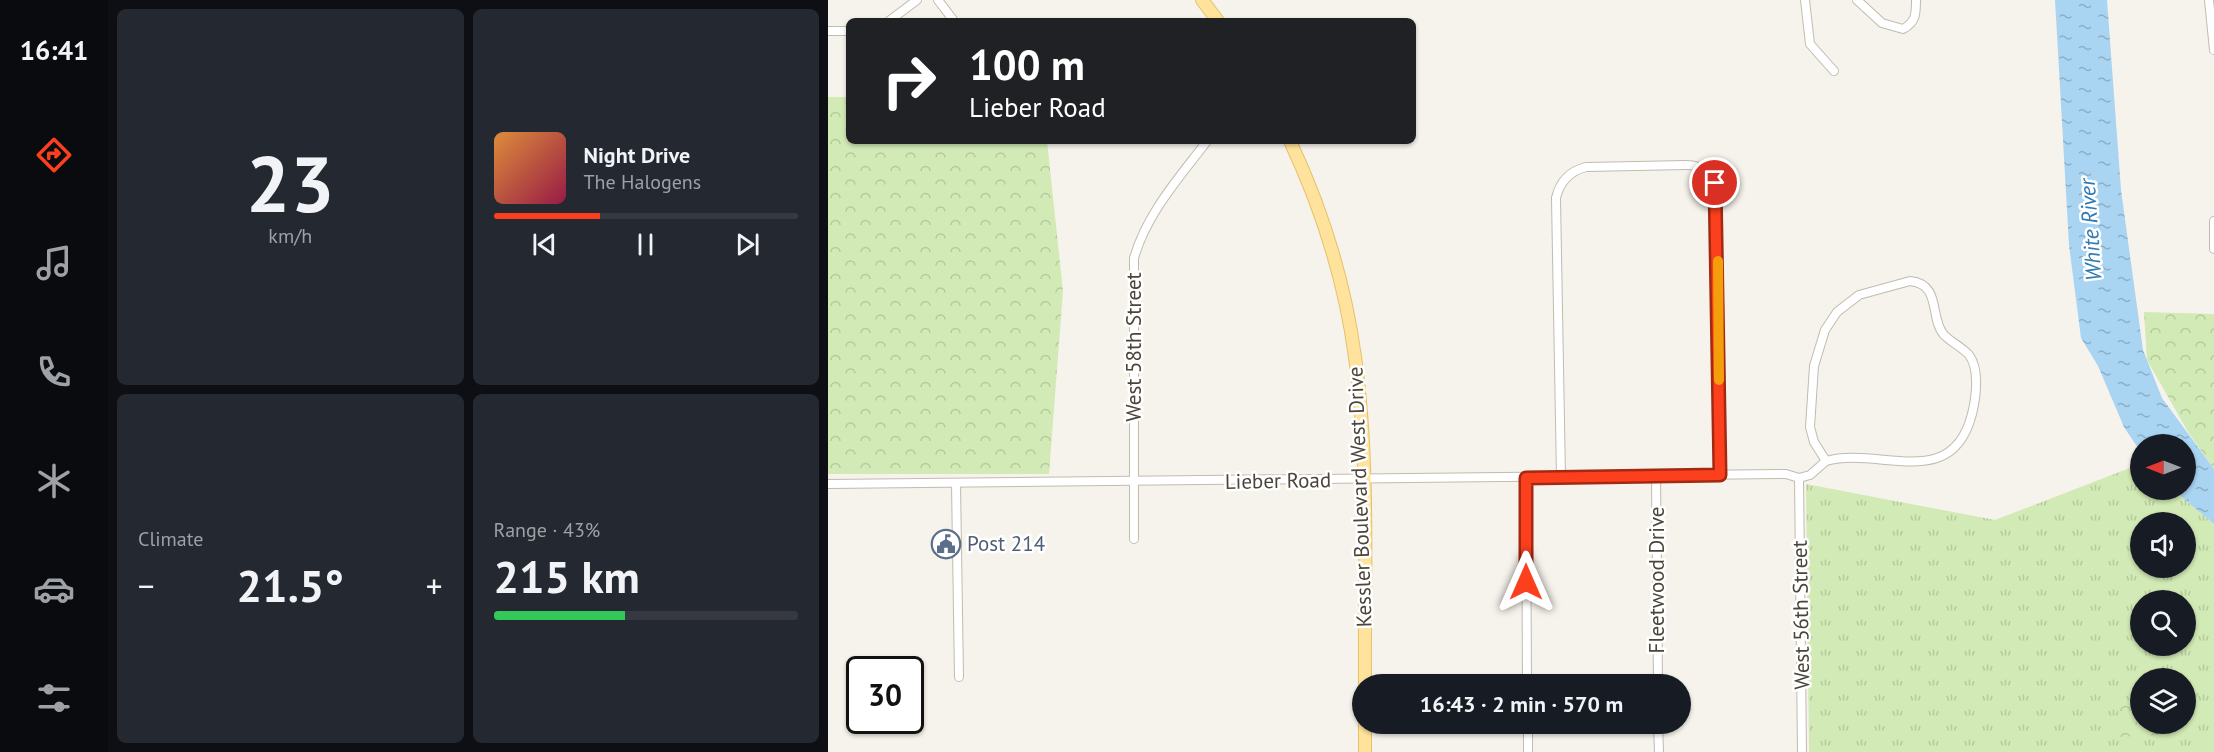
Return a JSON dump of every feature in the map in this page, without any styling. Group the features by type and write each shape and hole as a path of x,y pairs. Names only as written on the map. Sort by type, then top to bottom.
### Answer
{"main road":[{"path":"1202,0 1216,18"},
{"name":"Kessler Boulevard West Drive","path":"1291,144 1327,235 1346,308 1360,397 1364,480 1365,674"},
{"path":"1365,734 1365,752"}],"street":[{"path":"893,18 917,0"},
{"path":"938,0 952,18"},
{"path":"1805,0 1810,44 1834,71"},
{"path":"1857,0 1882,22 1903,29 1912,24 1916,0"},
{"path":"2209,0 2214,51"},
{"path":"828,31 846,31"},
{"name":"West 58th Street","path":"1134,539 1134,258 1140,236 1151,216 1205,144"},
{"path":"1561,477 1557,194 1569,175 1586,167 1692,165 1702,168 1712,177 1717,193 1720,475"},
{"path":"2214,221 2214,249"},
{"path":"1799,478 1808,476 1826,461 1841,458 1922,461 1953,449 1966,436 1974,407 1973,364 1964,350 1943,333 1933,299 1920,283 1900,283 1859,295 1837,312 1825,330 1814,366 1810,427 1814,442 1826,461"},
{"name":"Lieber Road","path":"828,484 1786,474 1799,478"},
{"name":"Fleetwood Drive","path":"1656,476 1658,674"},
{"path":"1526,478 1527,674"},
{"name":"West 56th Street","path":"1799,478 1803,752"},
{"path":"956,483 959,677"},
{"path":"1528,734 1528,752"},
{"path":"1658,734 1659,752"}],"green space":[{"path":"828,97 846,97 846,144 1047,144 1063,291 1049,474 828,474"},
{"path":"2144,312 2214,314 2214,469 2196,443 2196,434 2188,432 2147,360"},
{"path":"2130,468 2130,500 2185,500 2214,524 2214,752 1809,752 1806,484 1995,520"},
{"path":"2196,684 2198,684 2199,718 2196,718"},
{"path":"2130,700 2130,734 2158,735 2119,737 2118,701"}],"water":[{"name":"White River","path":"2055,0 2107,0 2121,190 2143,350 2162,398 2188,434 2130,434 2130,436 2124,427 2098,366 2081,338 2069,245"},
{"path":"2196,444 2214,469 2214,524 2185,500 2196,500"}],"slow traffic":[{"path":"1718,261 1719,380"}],"place":[{"name":"Post 214","path":"946,544"}],"route":[{"path":"1526,582 1526,478 1720,475 1717,193 1715,183"}]}
